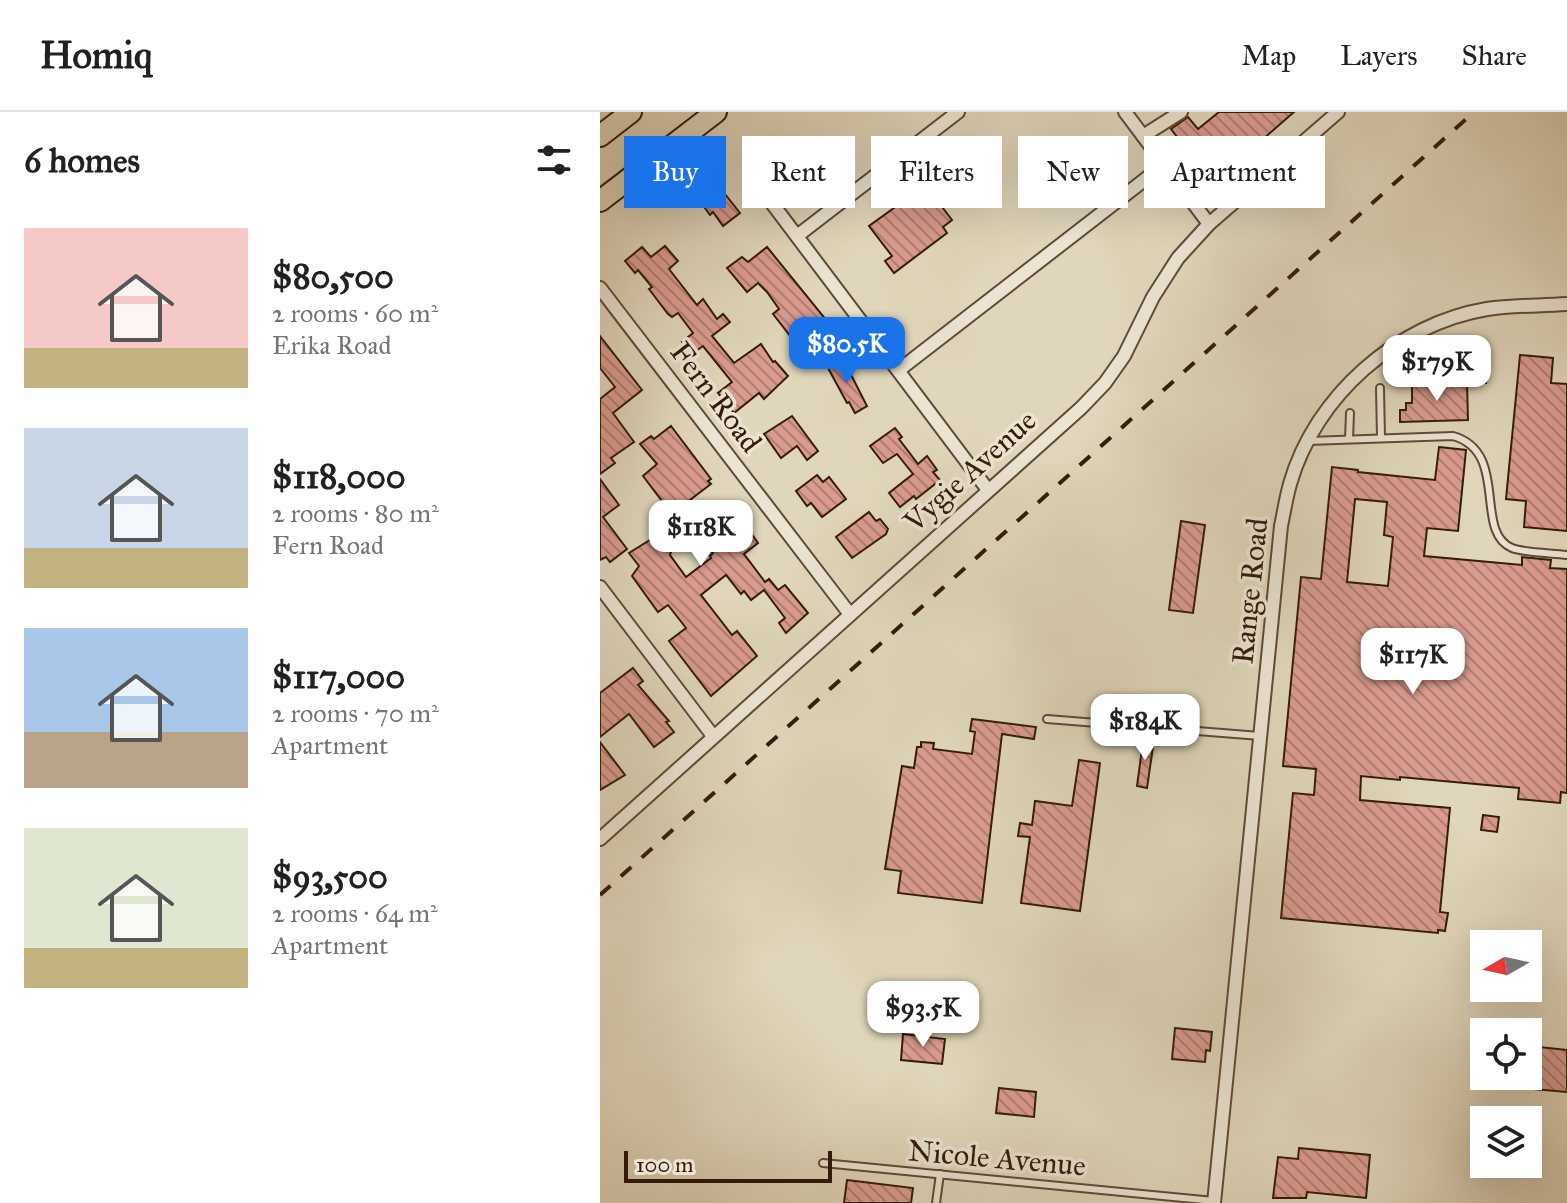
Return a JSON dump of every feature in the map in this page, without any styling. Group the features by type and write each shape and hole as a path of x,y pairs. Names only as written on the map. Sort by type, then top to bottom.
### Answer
{"main road":[{"path":"600,136 631,112"},
{"path":"600,201 716,112"}],"street":[{"path":"797,236 958,112"},
{"path":"1125,112 1143,136 1181,112"},
{"name":"Vygie Avenue","path":"600,839 1105,383 1124,356 1153,297 1178,258 1209,224 1338,112"},
{"path":"899,370 1144,180"},
{"path":"776,208 988,490"},
{"path":"1197,208 1209,224"},
{"name":"Fern Road","path":"600,288 849,613"},
{"name":"Range Road","path":"1214,1202 1281,526 1290,484 1308,441 1346,387 1379,357 1413,335 1450,319 1489,309 1567,304"},
{"path":"600,587 713,736"}],"lane":[{"path":"1380,388 1381,438"},
{"path":"1349,439 1350,413"},
{"path":"1308,441 1453,436 1468,442 1485,470 1492,498 1492,526 1500,539 1512,548 1567,555"},
{"path":"1047,719 1260,736"},
{"name":"Nicole Avenue","path":"823,1163 1214,1202"},
{"path":"936,1203 940,1174"}],"building":[{"path":"1219,112 1294,112 1267,136 1176,136 1171,129 1188,117 1198,129"},
{"path":"726,195 740,213 723,226 713,212 710,215 705,208 726,208"},
{"path":"894,208 943,208 952,220 943,227 947,233 894,273 885,261 892,256 869,226"},
{"path":"665,246 678,261 669,269 697,305 703,299 717,319 723,314 730,322 712,336 734,363 761,344 773,362 788,376 764,399 759,393 734,413 718,393 732,382 703,346 692,354 682,342 693,333 678,313 672,317 668,314 649,289 652,287 638,270 635,273 625,261 642,247 651,257"},
{"path":"767,247 840,337 828,346 820,337 802,351 773,314 779,309 767,292 758,283 747,292 727,268 742,257 748,262"},
{"path":"600,336 642,390 613,413 634,442 611,458 615,463 600,474 600,399 615,387 600,368"},
{"path":"1520,355 1553,358 1551,383 1567,384 1567,531 1524,527 1526,501 1506,499"},
{"path":"842,357 867,406 855,413 827,366"},
{"path":"1477,371 1487,372 1486,383 1476,383"},
{"path":"1467,383 1468,420 1400,422 1400,410 1406,410 1406,403 1412,403 1412,385"},
{"path":"792,416 818,451 807,460 797,446 781,458 764,434"},
{"path":"671,426 711,479 708,481 711,484 690,500 707,521 716,514 728,529 741,519 758,543 744,554 765,582 769,579 778,590 785,585 808,613 786,633 779,623 785,618 764,590 751,600 744,591 741,594 726,575 701,595 732,635 737,631 757,656 711,696 669,641 686,628 668,605 658,612 632,576 639,566 629,553 658,535 672,549 670,555 686,577 711,558 713,553 693,532 677,545 666,529 677,521 643,476 657,464 640,444 651,436 654,439"},
{"path":"895,428 902,437 899,439 918,464 927,456 940,480 900,507 889,493 913,474 897,454 883,463 870,446"},
{"path":"1439,447 1466,450 1458,531 1427,528 1424,556 1522,565 1522,557 1551,560 1550,568 1567,569 1567,793 1561,792 1560,803 1518,799 1519,788 1361,776 1360,800 1450,808 1440,912 1448,913 1445,931 1438,930 1438,933 1281,918 1293,793 1314,795 1316,769 1283,766 1301,577 1321,579 1332,467 1435,480","holes":["1355,499 1387,502 1384,535 1393,537 1388,586 1347,582"]},
{"path":"817,475 823,482 829,477 846,499 822,517 811,503 807,506 796,491"},
{"path":"600,479 619,505 603,517 627,549 610,562 606,557 600,560"},
{"path":"869,512 888,529 886,534 852,558 836,537"},
{"path":"1181,521 1205,525 1193,613 1169,610"},
{"path":"633,668 643,681 638,685 669,721 666,722 674,732 654,747 629,714 600,737 600,693"},
{"path":"972,719 1036,727 1034,739 1002,734 982,903 898,893 901,871 885,869 902,766 914,768 917,747 921,747 921,742 934,743 933,749 972,754 975,732 970,731"},
{"path":"1140,738 1154,740 1147,788 1137,786 1142,749 1139,749"},
{"path":"600,742 625,775 600,790"},
{"path":"1079,760 1100,763 1080,911 1021,903 1030,837 1018,836 1020,823 1032,825 1035,801 1072,806"},
{"path":"1483,815 1499,817 1497,832 1481,830"},
{"path":"1175,1028 1212,1032 1205,1062 1172,1059"},
{"path":"903,1034 945,1039 942,1064 901,1060"},
{"path":"1542,1047 1567,1050 1567,1092 1542,1090"},
{"path":"999,1088 1036,1092 1034,1117 996,1113"},
{"path":"1299,1148 1370,1155 1366,1198 1307,1192 1306,1198 1273,1198 1278,1157 1298,1159"},
{"path":"847,1180 913,1188 911,1203 844,1203"}],"railway":[{"path":"600,895 1474,112"}]}
